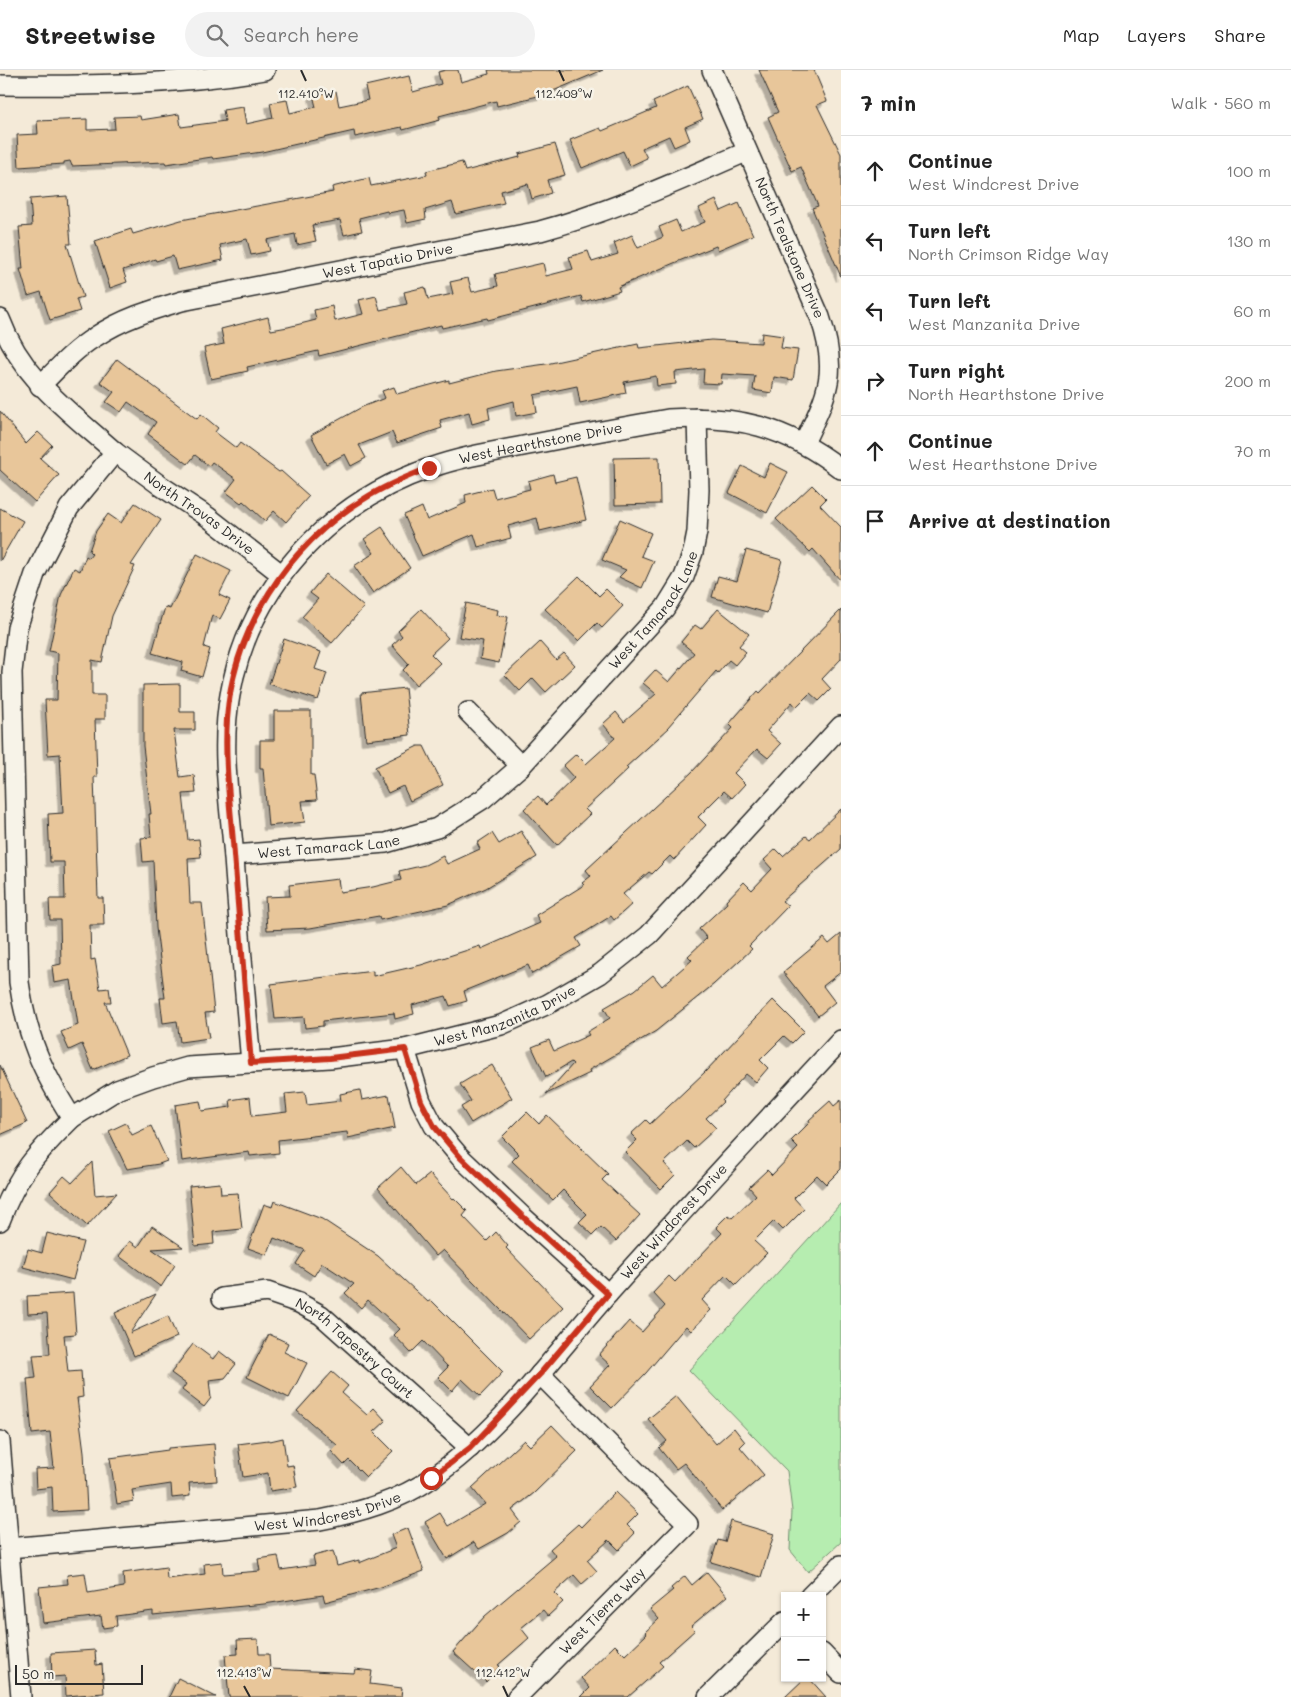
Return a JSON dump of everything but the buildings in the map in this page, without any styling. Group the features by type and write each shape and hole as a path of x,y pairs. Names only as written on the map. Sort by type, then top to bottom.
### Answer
{"street":[{"path":"0,85 121,85 176,81 265,70"},
{"name":"North Tealstone Drive","path":"712,70 746,152 820,317 828,341 829,383 822,404 804,443"},
{"name":"West Tapatio Drive","path":"40,386 94,337 117,324 145,312 182,301 566,224 617,207 746,152"},
{"name":"North Trovas Drive","path":"0,319 18,358 40,386 116,452 161,486 208,517 281,574"},
{"name":"West Tamarack Lane","path":"234,855 386,843 436,828 483,799 521,766 665,608 684,577 697,532 699,490 696,418"},
{"name":"West Hearthstone Drive","path":"251,1063 228,781 227,720 230,696 248,633 281,574 326,526 363,499 397,481 464,457 668,419 737,420 775,431 804,443"},
{"path":"804,443 841,469"},
{"path":"72,1118 46,1077 34,1049 23,1014 19,982 12,672 17,628 38,566 69,508 116,452"},
{"path":"468,712 521,766"},
{"name":"West Manzanita Drive","path":"0,1221 20,1175 45,1144 72,1118 117,1090 153,1077 188,1068 330,1058 405,1049 501,1026 548,1004 600,974 649,935 841,726"},
{"name":"West Windcrest Drive","path":"9,1548 320,1520 362,1512 397,1497 431,1478 470,1448 540,1374 608,1294 841,1040"},
{"path":"405,1049 421,1101 434,1126 460,1157 515,1210 608,1294"},
{"name":"North Tapestry Court","path":"222,1298 267,1292 299,1303 321,1314 470,1448"},
{"name":"West Tierra Way","path":"517,1697 688,1524 540,1374"},
{"path":"0,1441 20,1697"},
{"path":"814,1592 841,1565"},
{"path":"708,1697 781,1625"},
{"path":"826,1657 841,1673"}],"green space":[{"path":"841,1203 841,1542 808,1572 790,1550 792,1511 787,1471 689,1370"}],"route":[{"path":"429,468 397,481 363,499 326,526 281,574 248,633 236,666 227,720 228,781 251,1063 330,1058 405,1049 421,1101 434,1126 460,1157 608,1294 540,1374 470,1448 431,1478"}]}
